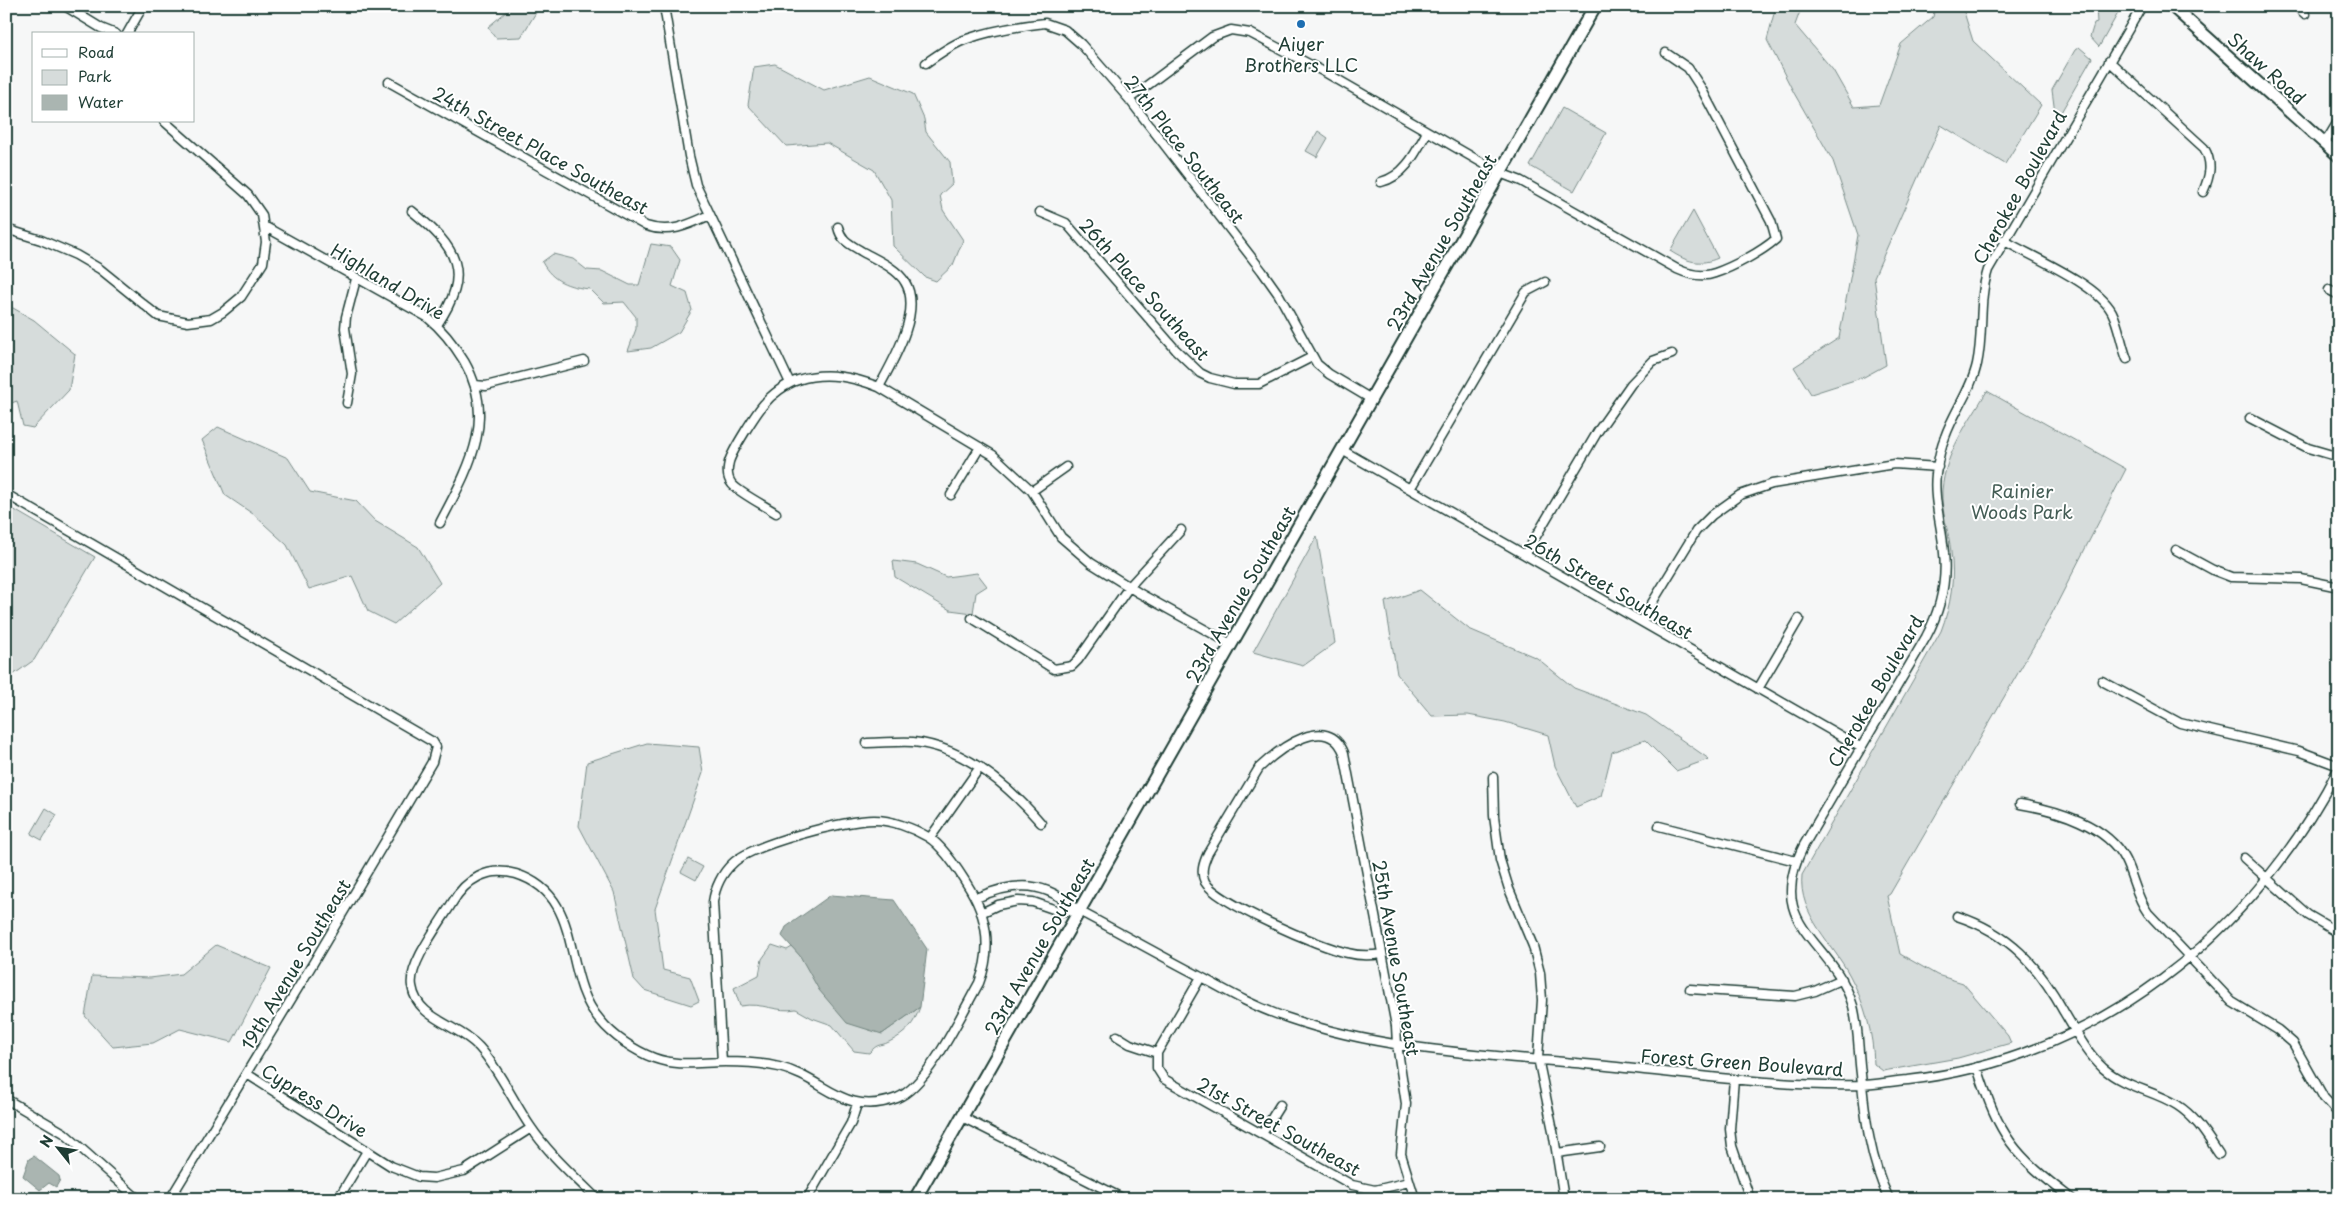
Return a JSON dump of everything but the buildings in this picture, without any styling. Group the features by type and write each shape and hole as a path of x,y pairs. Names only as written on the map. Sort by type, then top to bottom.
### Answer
{"street":[{"path":"65,6 111,32"},
{"path":"128,32 143,6"},
{"path":"664,6 689,156 696,185 790,382"},
{"name":"23rd Avenue Southeast","path":"915,1199 1595,6"},
{"name":"Cherokee Boulevard","path":"1889,1199 1871,1150 1862,1086 1859,1029 1852,1004 1842,979 1797,918 1790,900 1790,883 1796,861 1860,747 1926,637 1939,606 1944,585 1945,563 1936,504 1938,467 1944,438 1971,386 1977,363 1983,286 1988,270 2003,240 2142,6"},
{"name":"Shaw Road","path":"2172,6 2339,156"},
{"path":"2296,6 2305,14"},
{"name":"27th Place Southeast","path":"926,63 967,39 1032,25 1051,24 1072,34 1129,99 1279,295 1317,364 1329,374 1371,399"},
{"path":"1129,99 1212,37 1225,32 1241,31 1259,36 1500,173 1521,181 1677,269 1693,275 1714,274 1761,250 1776,239 1770,221 1701,88 1688,68 1666,53"},
{"path":"2109,61 2204,148 2210,158 2210,170 2203,192"},
{"name":"24th Street Place Southeast","path":"389,82 646,226 662,230 680,228 710,215"},
{"path":"2325,143 2339,120"},
{"path":"6,229 41,240 76,255 100,269 151,312 167,319 188,322 211,319 234,304 256,277 266,253 264,226 258,206 165,122"},
{"path":"1381,182 1392,179 1404,168 1427,132"},
{"path":"412,211 435,230 454,259 457,270 455,292 448,308 437,325"},
{"name":"26th Place Southeast","path":"1040,212 1066,223 1176,350 1200,373 1210,378 1234,384 1259,384 1312,357"},
{"name":"Highland Drive","path":"264,226 437,325 454,344 476,385 479,395 480,420 476,443 463,479 440,523"},
{"path":"838,227 844,241 883,263 901,277 906,283 910,294 910,315 906,331 879,387"},
{"path":"2003,240 2084,284 2102,298 2112,312 2128,359"},
{"path":"347,403 352,374 345,328 356,279"},
{"path":"1410,489 1526,292 1545,282"},
{"path":"2329,290 2339,295"},
{"path":"1525,555 1598,432 1631,384 1653,361 1672,354"},
{"path":"476,385 486,386 584,362"},
{"path":"776,514 732,485 728,475 729,461 764,403 790,382 810,376 833,375 879,387 980,447 1000,461 1032,491 1055,528 1069,545 1091,563 1129,587 1231,644"},
{"path":"2250,418 2308,448 2339,457"},
{"path":"951,495 980,447"},
{"name":"26th Street Southeast","path":"1342,450 1860,747"},
{"path":"1641,621 1696,531 1712,514 1740,495 1772,484 1894,464 1938,467"},
{"path":"1032,491 1066,467"},
{"name":"19th Avenue Southeast","path":"6,494 320,675 433,742 436,747 434,758 170,1199"},
{"path":"972,618 1054,669 1065,668 1078,660 1129,587 1181,530"},
{"path":"2176,550 2213,570 2232,577 2301,580 2339,587"},
{"path":"1758,689 1798,619"},
{"path":"2102,681 2180,723 2299,751 2339,767"},
{"name":"25th Avenue Southeast","path":"1382,954 1369,956 1346,953 1286,930 1218,894 1205,882 1202,873 1208,853 1260,768 1268,759 1308,736 1321,733 1330,736 1338,741 1344,754 1396,1026 1396,1044 1406,1104 1401,1154 1415,1199"},
{"path":"867,743 922,744 953,753 980,767 1023,802 1041,823"},
{"path":"930,838 980,767"},
{"name":"Forest Green Boulevard","path":"976,898 993,891 1029,886 1042,888 1063,896 1079,910 1249,1004 1288,1018 1348,1035 1396,1044 1734,1079 1862,1086 1927,1077 1977,1067 2023,1052 2075,1031 2137,996 2190,957 2240,911 2267,879 2310,820 2339,767"},
{"path":"1493,777 1494,816 1500,860 1509,889 1533,946 1540,973 1542,1000 1538,1058 1564,1199"},
{"path":"2020,804 2048,808 2086,826 2117,846 2143,907 2232,1002 2278,1030 2294,1043 2324,1098 2339,1114"},
{"path":"597,1199 558,1160 531,1128 478,1046 420,1007 412,989 412,976 417,961 460,890 474,878 500,871 521,876 540,886 553,898 566,925 583,993 598,1018 607,1028 635,1049 656,1059 670,1062 699,1065 722,1062 765,1064 787,1069 842,1098 857,1104 866,1104 898,1098 910,1092 923,1078 985,970 988,942 982,913 976,898 947,857 930,838 901,826 880,821 846,824 765,846 732,863 715,892 712,910 722,1062"},
{"path":"1659,826 1796,861"},
{"path":"2244,858 2308,915 2339,933"},
{"path":"982,913 998,905 1018,901 1033,902 1059,911 1079,910"},
{"path":"1957,916 1995,931 2023,954 2045,980 2088,1052 2110,1074 2136,1089 2164,1098 2190,1115 2219,1154"},
{"path":"1117,1036 1130,1044 1157,1053 1201,977"},
{"path":"1690,989 1795,996 1815,991 1842,979"},
{"name":"21st Street Southeast","path":"1157,1053 1157,1068 1164,1079 1359,1188 1376,1190 1409,1182"},
{"path":"1977,1067 1995,1118 2009,1142 2036,1171 2072,1199"},
{"name":"Cypress Drive","path":"246,1074 367,1151 401,1171 419,1177 434,1178 464,1171 531,1128"},
{"path":"1734,1079 1730,1129 1732,1146 1750,1199"},
{"path":"6,1099 64,1133 138,1199"},
{"path":"807,1199 852,1123 857,1104"},
{"path":"1262,1134 1280,1105"},
{"path":"962,1117 1124,1199"},
{"path":"1557,1153 1600,1148"},
{"path":"338,1199 367,1151"}],"green space":[{"path":"513,6 540,6 521,37 496,38 488,27"},
{"path":"1776,6 1802,6 1795,25 1833,70 1854,107 1879,105 1901,44 1933,17 1935,6 1965,6 1963,9 1973,41 2041,105 2005,164 1941,125 1874,277 1886,365 1864,377 1811,394 1794,367 1839,338 1858,235 1833,161 1794,93 1767,40"},
{"path":"2096,6 2122,6 2099,47 2090,37 2094,24 2097,23"},
{"path":"2079,47 2092,58 2056,121 2052,90 2075,50"},
{"path":"775,64 824,90 870,76 913,94 924,119 926,132 950,162 952,184 940,195 943,210 963,240 953,265 936,281 925,277 893,246 891,200 874,170 827,143 786,146 748,105 754,67"},
{"path":"1562,108 1606,133 1574,191 1530,166"},
{"path":"1318,131 1328,138 1317,157 1306,151"},
{"path":"1693,211 1718,258 1705,262 1694,262 1670,251"},
{"path":"651,244 671,247 680,260 672,286 687,293 692,310 679,332 651,348 628,351 636,329 636,317 624,302 604,303 590,289 575,287 562,282 546,269 542,262 553,254 573,259 587,270 602,271 630,285 639,285"},
{"path":"6,304 34,320 75,354 69,390 33,428 23,426 17,401 6,405"},
{"name":"Rainier Woods Park","path":"1987,391 2126,469 2047,623 1890,894 1887,896 1900,954 1937,975 1963,983 2008,1036 2011,1043 1958,1058 1883,1071 1874,1064 1870,1030 1864,1008 1850,976 1818,928 1805,903 1802,875 1941,631 1950,602 1953,572 1942,499 1944,477 1948,463 1965,426"},
{"path":"218,427 288,458 310,492 356,501 375,521 418,547 440,583 394,624 368,611 352,576 309,589 287,545 253,514 225,495 202,440"},
{"path":"6,505 95,557 34,660 6,680"},
{"path":"1317,536 1335,643 1303,666 1253,652"},
{"path":"893,561 917,564 946,577 977,573 987,586 976,593 973,613 950,610 895,577"},
{"path":"1420,590 1469,629 1537,658 1574,688 1646,715 1709,759 1676,771 1645,740 1612,752 1601,796 1576,807 1555,766 1548,735 1505,722 1468,715 1432,716 1397,674 1385,602"},
{"path":"647,743 699,747 703,773 655,909 663,970 690,977 699,1001 691,1005 644,990 634,979 614,892 579,826 587,762"},
{"path":"46,808 57,815 42,840 31,834"},
{"path":"688,859 703,867 696,880 681,872"},
{"path":"216,945 271,968 232,1042 180,1029 153,1043 113,1047 85,1016 92,976 150,978 181,974"},
{"path":"772,945 787,950 792,947 882,1034 920,1007 915,1018 909,1028 901,1035 877,1046 869,1053 854,1051 832,1025 812,1018 796,1009 782,1010 756,1005 740,1006 734,988 759,975 762,959"}],"water":[{"path":"831,895 894,900 927,949 920,1007 882,1034 847,1023 819,990 800,956 782,936 786,927"},
{"path":"34,1156 59,1176 60,1180 56,1187 49,1183 40,1190 23,1176 29,1159"}],"place":[{"name":"Aiyer Brothers LLC","path":"1301,24"}]}
